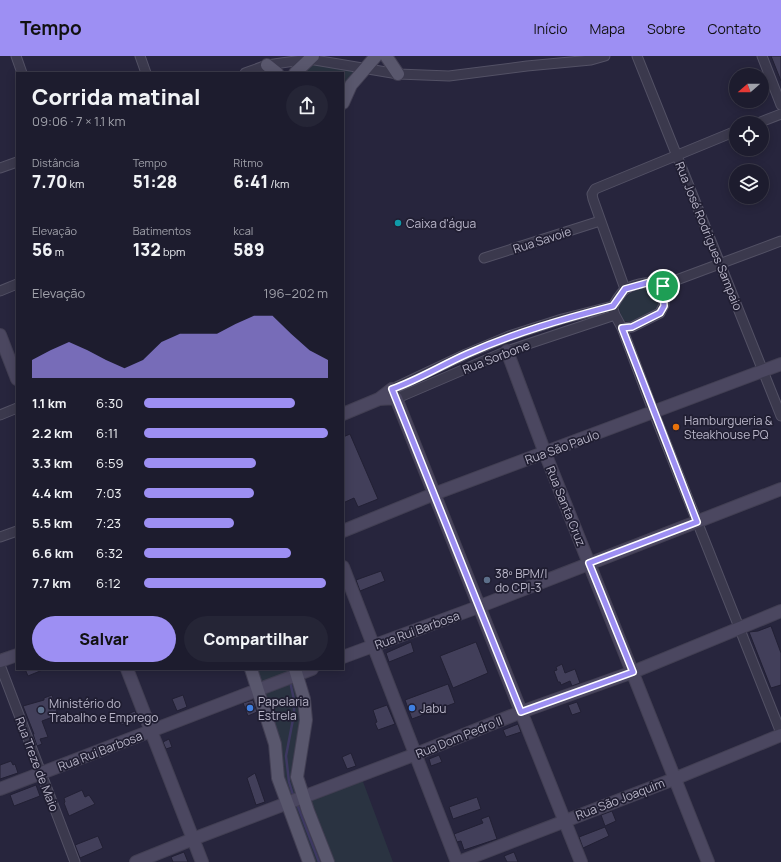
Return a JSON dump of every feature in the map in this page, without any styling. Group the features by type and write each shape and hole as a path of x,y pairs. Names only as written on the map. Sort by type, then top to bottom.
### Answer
{"main road":[{"path":"344,100 351,85 376,56"},
{"path":"386,56 398,74"},
{"path":"296,72 311,58"},
{"path":"265,60 276,72"},
{"path":"251,670 275,744 278,778 295,800 328,862"},
{"path":"295,673 304,699 306,720 297,776 295,800 309,862"}],"street":[{"path":"16,56 22,72"},
{"path":"140,56 146,72"},
{"path":"247,72 265,60 311,58 398,74 449,76 590,60 605,56"},
{"name":"Rua José Rodrigues Sampaio","path":"637,56 781,416"},
{"path":"762,56 781,105"},
{"path":"769,119 781,114"},
{"path":"729,135 595,189 592,194 600,221 625,289 614,311 781,734"},
{"path":"0,168 16,162"},
{"name":"Rua Savoie","path":"484,258 600,221"},
{"path":"663,286 781,241"},
{"path":"625,289 650,282 658,283 663,286"},
{"path":"0,291 16,284"},
{"path":"622,328 632,327 660,313 664,306 663,286"},
{"name":"Rua Sorbone","path":"394,393 466,354 510,336 562,319 614,311"},
{"name":"Rua Sorbone","path":"344,414 394,393 507,351 567,332 614,311"},
{"path":"562,319 567,332"},
{"path":"0,336 16,376"},
{"name":"Rua Santa Cruz","path":"507,351 545,453 708,862"},
{"name":"Rua São Paulo","path":"344,531 434,494 654,413 781,364"},
{"path":"394,393 478,607 581,862"},
{"path":"0,415 16,408"},
{"name":"Rua Rui Barbosa","path":"344,657 478,607 781,489"},
{"path":"0,537 16,531"},
{"path":"344,570 458,862"},
{"name":"Rua Dom Pedro II","path":"136,862 521,712 633,672 781,611"},
{"path":"0,661 16,655"},
{"name":"Rua Treze de Maio","path":"0,665 75,862"},
{"path":"127,670 202,862"},
{"name":"Rua Rui Barbosa","path":"0,789 257,690 295,673 308,670"},
{"name":"Rua São Joaquim","path":"458,862 674,779 781,734"}],"shaded area":[{"path":"309,59 365,68 344,101 344,72 296,72"},
{"path":"648,287 657,289 660,295 661,299 658,307 651,313 637,319 623,321 619,306 631,293"},
{"path":"251,670 295,670 304,699 297,777 328,862 309,862"},
{"path":"362,779 393,862 332,862 310,800"}],"building":[{"path":"771,56 781,56 781,81"},
{"path":"350,434 378,499 358,507 354,498 344,503 344,437"},
{"path":"381,571 385,581 360,591 356,580"},
{"path":"771,626 781,653 781,685 771,688 749,632 758,631"},
{"path":"411,642 414,652 389,662 386,653"},
{"path":"476,642 488,673 453,688 440,656"},
{"path":"562,664 565,673 575,669 580,683 572,686 570,681 561,685 560,682 558,682 554,671 557,670 556,667"},
{"path":"25,670 43,670 28,676"},
{"path":"448,684 455,703 412,719 405,700"},
{"name":"Ministério do Trabalho e Emprego","path":"52,695 58,715 42,721 48,737 40,739 42,744 37,746 23,706 44,700 44,698"},
{"path":"183,695 187,707 177,711 172,699"},
{"name":"Papelaria Estrela","path":"253,700 257,712 248,716 243,703"},
{"path":"577,702 581,712 572,715 568,705"},
{"path":"387,705 395,724 378,730 375,723 377,722 373,710"},
{"path":"135,711 138,719 121,725 118,718"},
{"path":"518,724 521,732 506,737 503,730"},
{"path":"169,739 172,747 166,749 163,742"},
{"path":"351,753 356,766 347,769 342,757"},
{"path":"439,755 442,762 431,766 429,759"},
{"path":"11,761 13,765 15,764 18,773 0,779 0,765"},
{"path":"255,773 265,802 256,805 247,778"},
{"path":"36,785 40,796 14,806 10,795"},
{"path":"82,790 85,797 89,795 95,804 69,816 64,803 64,798"},
{"path":"477,797 481,809 453,819 449,807"},
{"path":"612,811 616,821 605,826 601,815"},
{"path":"489,816 497,839 464,850 461,841 457,842 454,834 483,823 481,819"},
{"path":"605,827 609,836 583,848 579,837"},
{"path":"98,836 103,848 80,858 75,845"},
{"path":"184,852 188,862 173,862 171,857"},
{"path":"514,852 518,862 507,862 504,856"}],"waterway":[{"path":"290,681 294,700 294,714 286,756 289,782 294,798"},
{"path":"297,804 319,862"}],"place":[{"name":"Caixa d'água","path":"398,223"},
{"name":"Hamburgueria & Steakhouse PQ","path":"676,427"},
{"name":"38º BPM/I do CPI-3","path":"487,580"},
{"name":"Papelaria Estrela","path":"250,708"},
{"name":"Jabu","path":"412,708"},
{"name":"Ministério do Trabalho e Emprego","path":"41,710"}],"route":[{"path":"650,282 658,283 663,286 665,296 664,306 660,313 632,327 622,328 697,522 589,563 633,672 521,712 392,389 466,354 510,336 562,319 613,306 625,289 650,282"}]}
